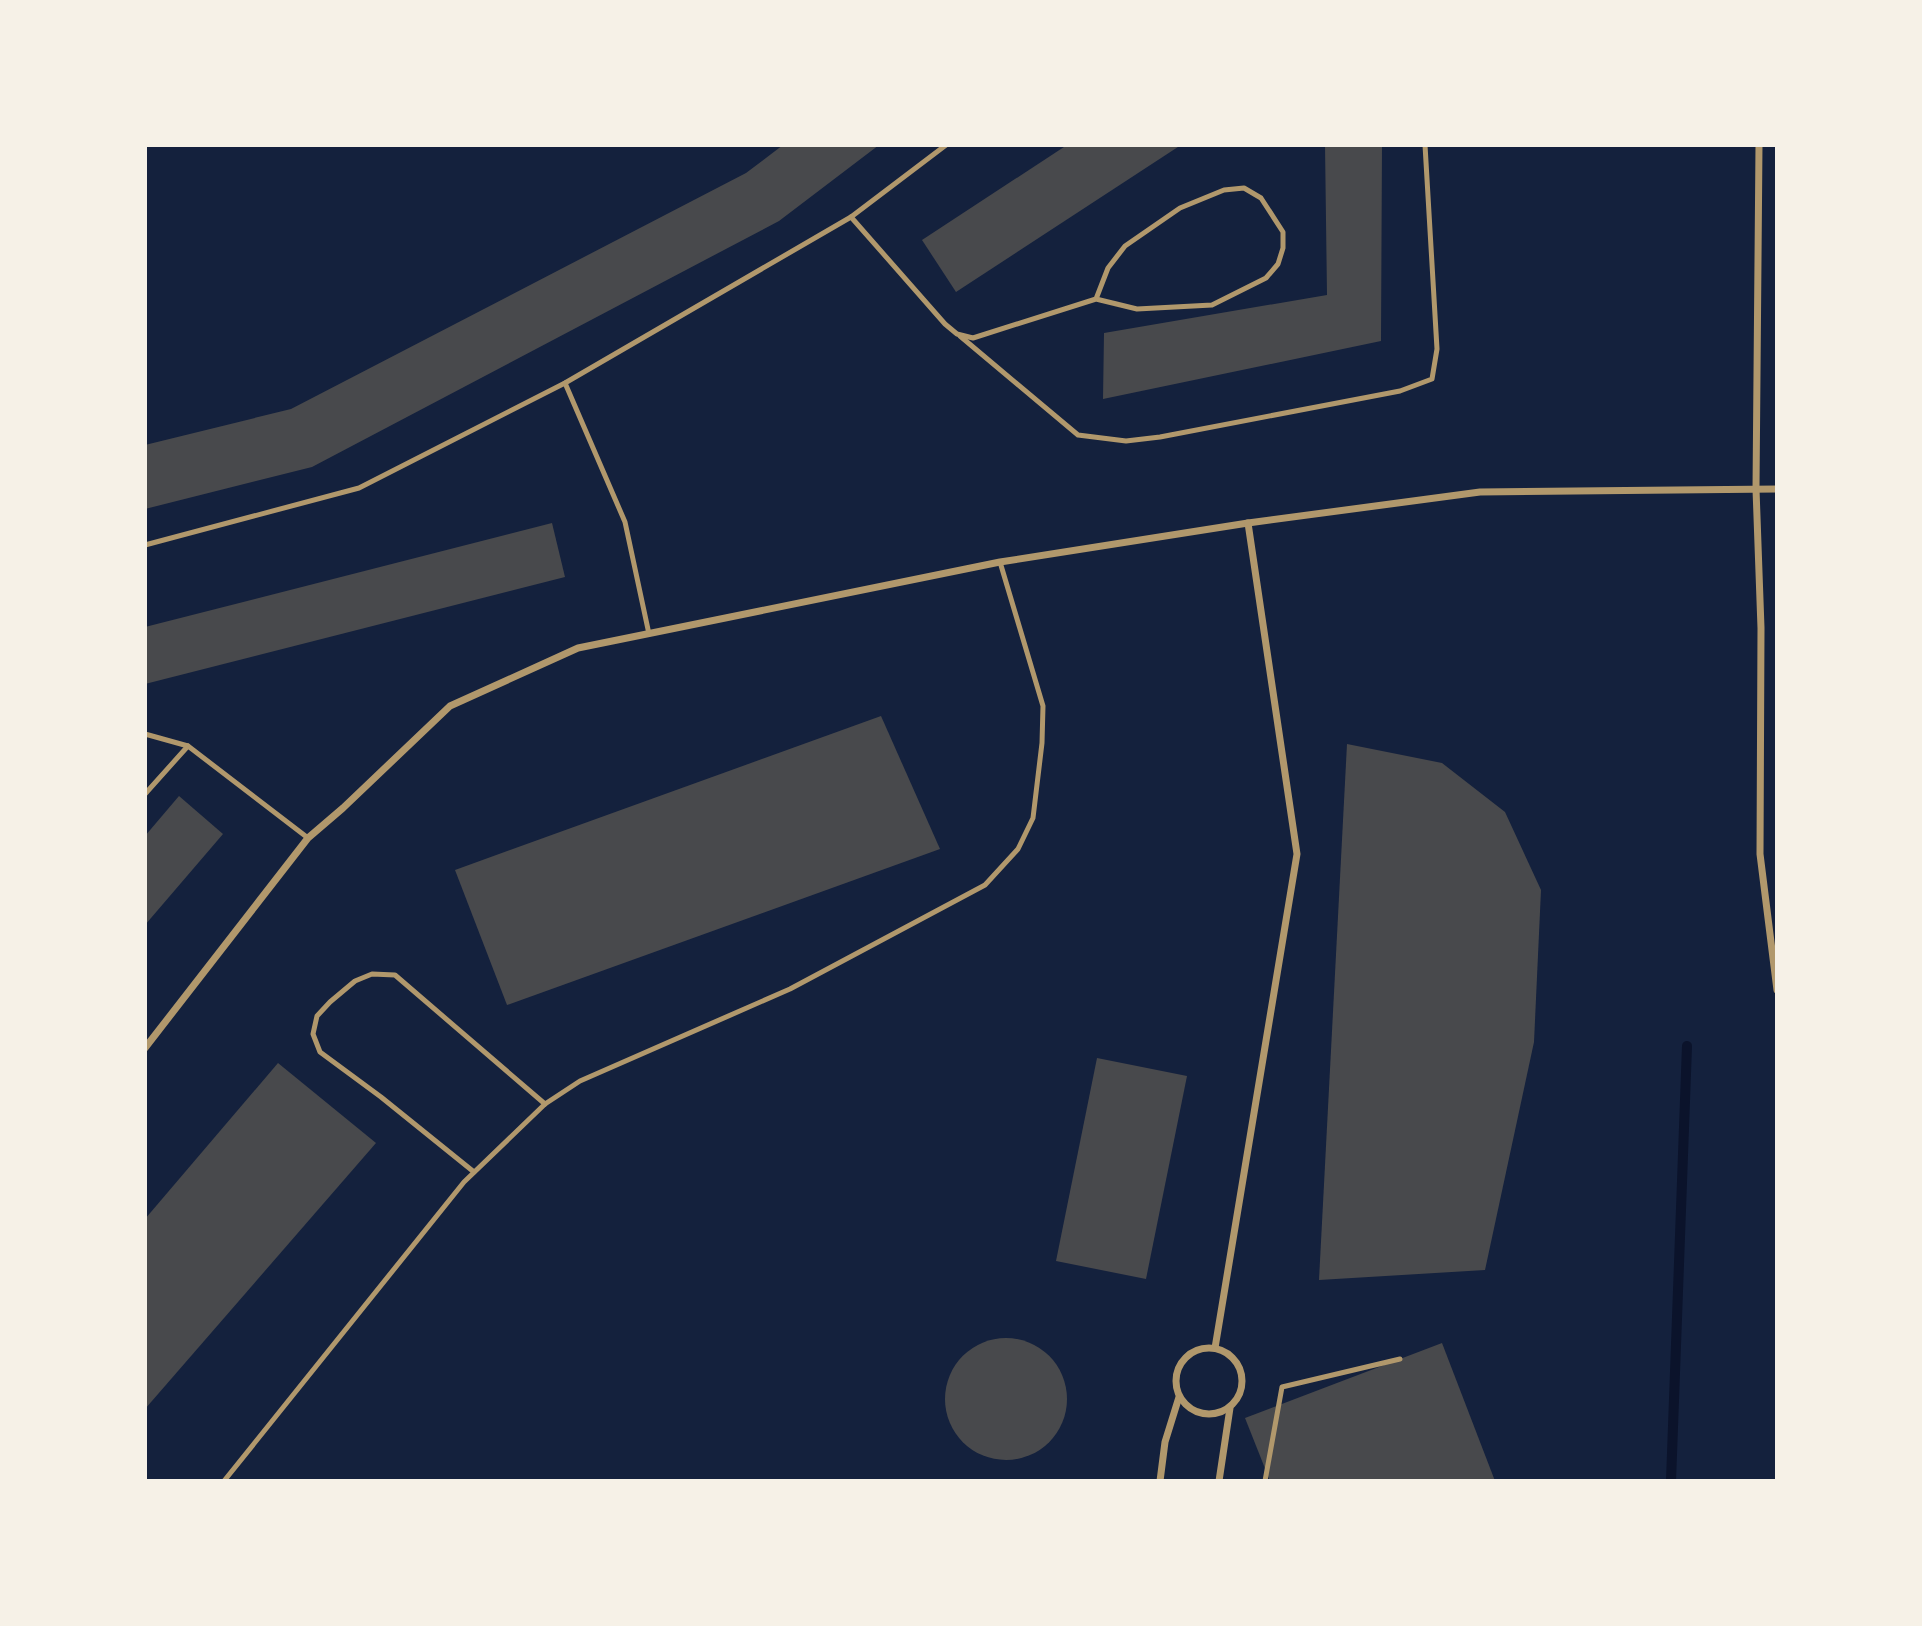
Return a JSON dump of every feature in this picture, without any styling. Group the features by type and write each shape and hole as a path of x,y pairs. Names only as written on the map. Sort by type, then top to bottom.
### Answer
{"street":[{"path":"1759,145 1756,489 1761,628 1760,855 1777,990"},
{"path":"145,1048 308,838 450,706 578,648 1000,562 1248,523 1480,492 1777,489"},
{"path":"1215,1348 1297,853 1248,523"},
{"path":"1160,1481 1165,1442 1179,1396 1175,1378 1182,1361 1196,1349 1215,1348 1232,1356 1242,1373 1241,1392 1230,1408 1219,1481"},
{"path":"1179,1396 1192,1410 1211,1414 1230,1408"}],"lane":[{"path":"145,545 359,488 565,383 851,217 946,145"},
{"path":"851,217 945,324 1078,435 1126,441 1160,437 1400,391 1432,379 1437,349 1425,145"},
{"path":"957,334 972,338 1097,299 1137,309 1212,305 1266,278 1278,264 1283,248 1283,232 1261,198 1244,188 1224,190 1180,208 1125,246 1108,268 1097,299"},
{"path":"565,383 625,522 649,634"},
{"path":"224,1481 474,1172 545,1104 580,1081 790,989 985,885 1018,849 1033,818 1042,743 1043,706 1000,562"},
{"path":"145,734 188,746 308,838"},
{"path":"145,794 188,746"},
{"path":"474,1172 320,1052 313,1034 317,1016 330,1002 355,981 372,974 395,975 545,1104"},
{"path":"1265,1481 1282,1387 1399,1359"}],"building":[{"path":"783,145 879,145 779,221 312,467 145,509 145,445 291,409 746,173"},
{"path":"1067,145 1181,145 956,292 922,240"},
{"path":"1325,145 1382,145 1381,341 1103,399 1104,333 1327,295"},
{"path":"552,523 565,577 145,684 145,627"},
{"path":"881,716 940,849 507,1005 455,870"},
{"path":"1347,744 1442,763 1505,812 1541,890 1534,1042 1485,1270 1319,1280"},
{"path":"179,796 223,834 145,925 145,836"},
{"path":"1097,1058 1187,1076 1146,1279 1056,1261"},
{"path":"278,1063 376,1143 145,1409 145,1219"},
{"path":"1006,1338 1029,1343 1049,1356 1062,1376 1067,1399 1062,1422 1049,1442 1029,1455 1006,1460 983,1455 963,1442 950,1422 945,1399 950,1376 963,1356 983,1343"},
{"path":"1442,1343 1495,1481 1270,1481 1245,1418"}],"waterway":[{"path":"1671,1481 1687,1046"}]}
